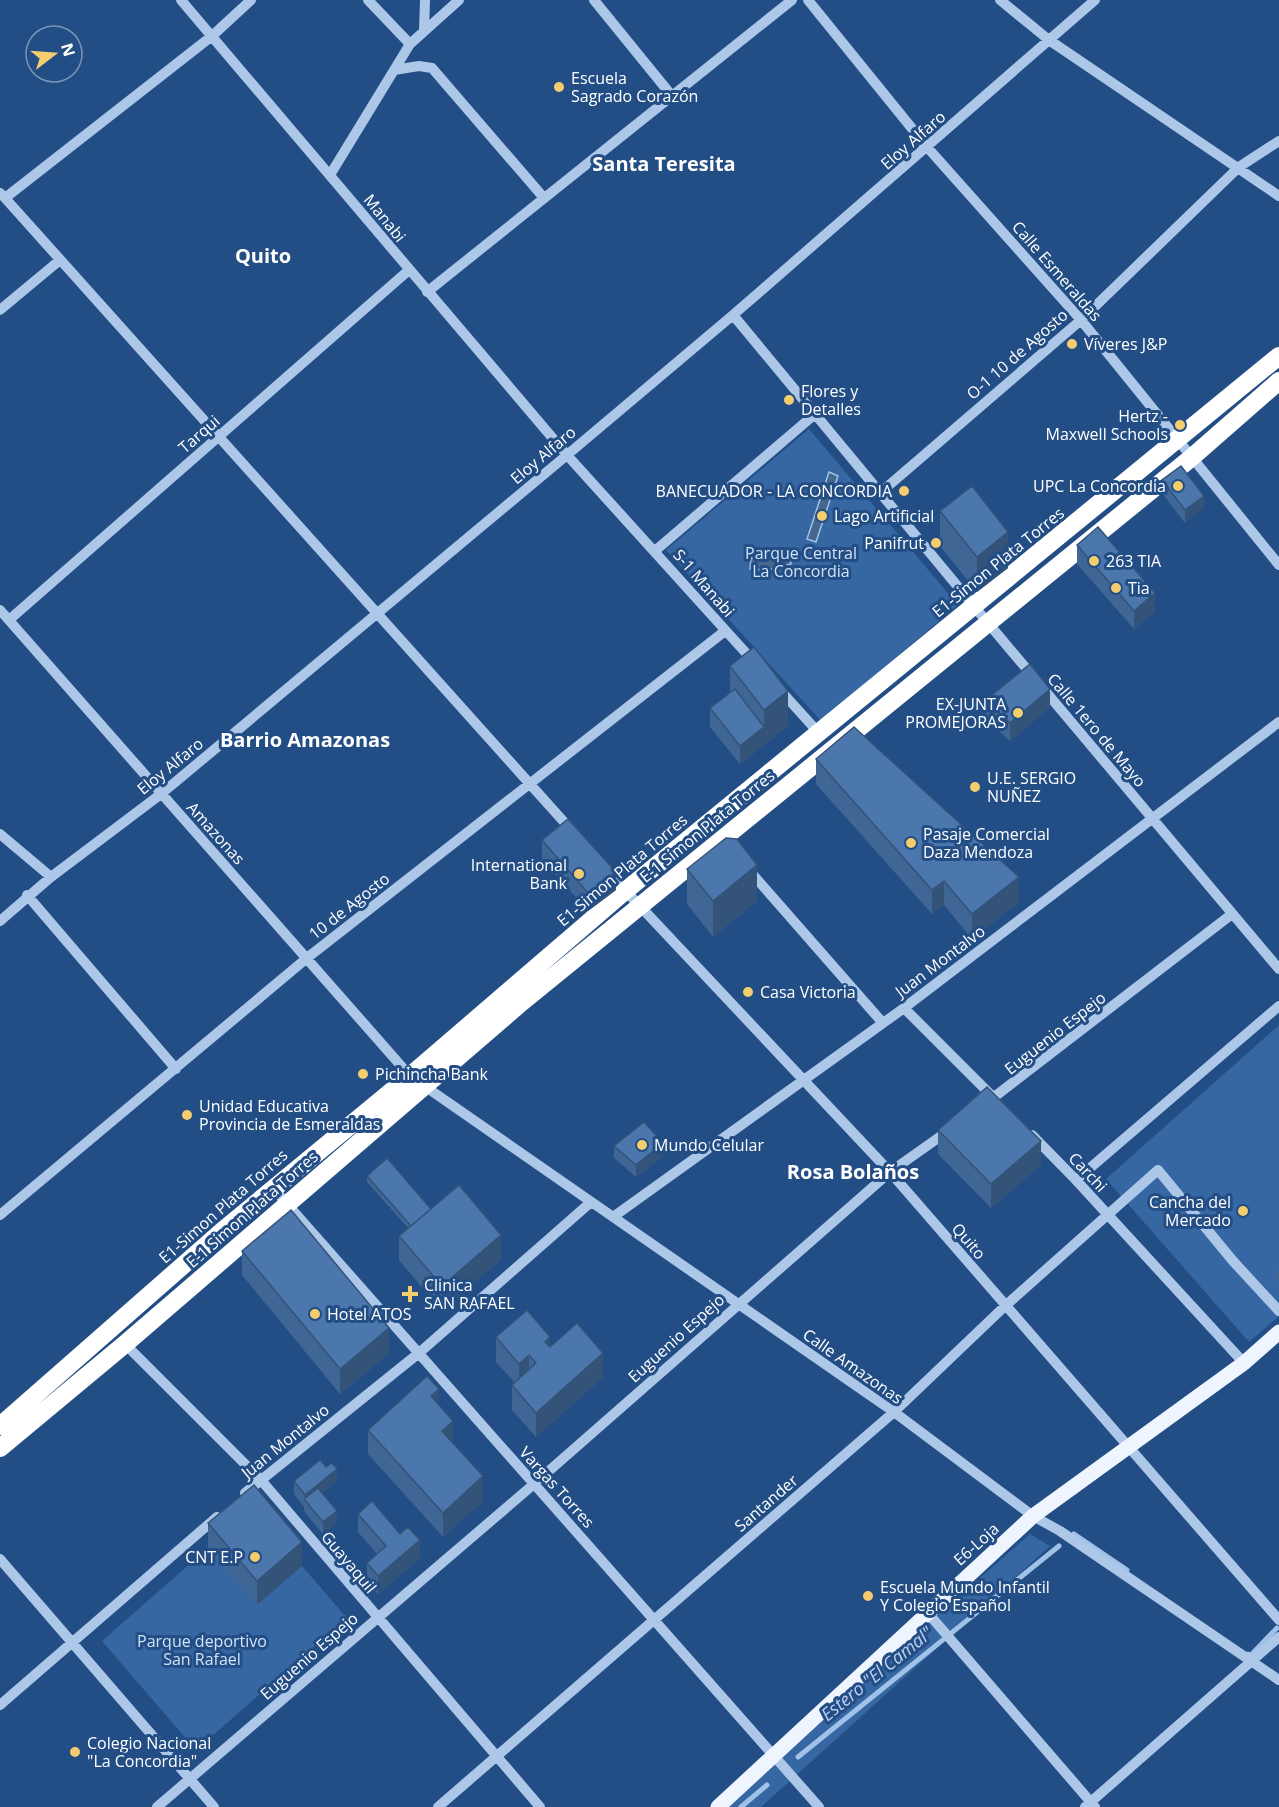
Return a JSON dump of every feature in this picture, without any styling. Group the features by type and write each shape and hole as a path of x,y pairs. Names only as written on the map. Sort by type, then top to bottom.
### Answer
{"highway":[{"name":"E1-Simon Plata Torres","path":"0,1426 273,1188 417,1081 626,891 1279,356"},
{"name":"E-1 Simon Plata Torres","path":"0,1448 288,1205 417,1081 522,1002 639,907 729,848 988,624 1191,458 1279,381"}],"main road":[{"name":"E6-Loja","path":"718,1807 775,1757 927,1612 1033,1516 1244,1363 1279,1332"}],"street":[{"name":"Manabi","path":"181,0 567,455"},
{"path":"251,0 213,36 2,195 578,837"},
{"path":"368,0 410,44"},
{"path":"424,31 425,0"},
{"path":"330,175 410,44 459,0"},
{"path":"594,0 672,96"},
{"path":"427,292 792,0"},
{"name":"Calle Esmeraldas","path":"808,0 927,147 1081,320 1279,565"},
{"path":"1000,0 1049,40 1279,196"},
{"name":"Eloy Alfaro","path":"0,921 27,895 161,794 567,455 733,315 1095,0"},
{"path":"394,70 418,66 432,68 544,198"},
{"name":"O-1 10 de Agosto","path":"880,493 1081,320 1239,167 1279,141"},
{"path":"0,310 60,260"},
{"name":"Tarqui","path":"9,620 408,270"},
{"name":"Calle 1ero de Mayo","path":"733,315 988,624 1279,969"},
{"path":"656,550 815,414"},
{"name":"S-1 Manabi","path":"567,455 656,550 725,631 818,732"},
{"name":"Amazonas","path":"0,610 417,1081"},
{"name":"10 de Agosto","path":"0,1215 307,958 725,631"},
{"name":"Juan Montalvo","path":"613,1217 904,1008 1279,722"},
{"path":"0,834 51,877"},
{"path":"729,848 882,1022"},
{"name":"Quito","path":"602,864 639,907 890,1172 1279,1620"},
{"path":"27,895 176,1069"},
{"name":"Euguenio Espejo","path":"976,1111 999,1102 1232,914"},
{"path":"1076,1179 1279,1006"},
{"path":"904,1008 999,1102"},
{"name":"Calle Amazonas","path":"417,1081 894,1412 1033,1516 1060,1531 1279,1680"},
{"name":"Euguenio Espejo","path":"157,1807 534,1484 890,1172 957,1125"},
{"name":"Carchi","path":"1027,1131 1076,1179 1108,1217 1244,1363"},
{"name":"Santander","path":"438,1807 657,1620 894,1412 1005,1306 1108,1217 1158,1170 1233,1261 1279,1311"},
{"name":"Vargas Torres","path":"273,1188 657,1620 819,1807"},
{"name":"Juan Montalvo","path":"234,1503 419,1353 591,1202"},
{"name":"Guayaquil","path":"125,1344 261,1480 376,1618 540,1807"},
{"path":"0,1705 71,1641 225,1510"},
{"path":"0,1559 214,1807"},
{"path":"927,1612 1090,1806 1279,1636"}],"green space":[{"name":"Parque Central La Concordia","path":"809,429 958,605 821,721 666,550"},
{"path":"1279,1025 1279,1316 1249,1342 1106,1179"},
{"path":"1030,1534 1050,1546 761,1807 718,1807"},
{"name":"Parque deportivo San Rafael","path":"208,1548 302,1566 347,1618 196,1750 102,1641"}],"shaded area":[{"name":"Lago Artificial","path":"829,472 838,476 816,542 807,539"},
{"path":"789,554 791,564 768,570 750,569 751,558"}],"building":[{"path":"1181,466 1204,496 1185,510 1162,480"},
{"path":"972,486 1008,532 977,557 940,511"},
{"path":"1098,527 1155,593 1134,611 1077,545"},
{"path":"754,647 788,691 764,710 730,666"},
{"path":"1030,664 1050,689 1010,723 986,700"},
{"path":"735,689 764,727 740,746 710,708"},
{"name":"Pasaje Comercial Daza Mendoza","path":"854,727 1019,877 972,914 944,881 932,890 816,759"},
{"path":"568,819 616,872 588,893 542,840"},
{"path":"726,838 737,839 757,865 713,901 687,869"},
{"path":"987,1087 1041,1141 991,1184 938,1130"},
{"path":"644,1122 663,1143 636,1165 614,1146"},
{"path":"387,1158 431,1209 411,1226 367,1176"},
{"path":"459,1185 501,1235 442,1286 399,1236"},
{"name":"Hotel ATOS","path":"291,1210 389,1328 340,1369 242,1251"},
{"path":"527,1310 550,1337 545,1342 550,1347 577,1323 603,1353 536,1413 512,1385 536,1363 529,1355 519,1364 496,1337"},
{"path":"427,1376 439,1389 431,1396 453,1421 442,1431 483,1476 443,1513 368,1430"},
{"path":"320,1460 326,1467 332,1463 337,1469 305,1495 294,1481"},
{"path":"254,1485 302,1542 257,1581 208,1523"},
{"path":"318,1488 337,1511 323,1522 304,1499"},
{"path":"372,1501 400,1534 408,1527 420,1540 378,1576 367,1563 386,1546 358,1514"}],"waterway":[{"name":"Estero \"El Camal\"","path":"1074,1534 1127,1570"},
{"name":"Estero \"El Camal\"","path":"798,1757 1059,1546"},
{"name":"Estero \"El Camal\"","path":"1248,1654 1251,1655 1277,1628"},
{"name":"Estero \"El Camal\"","path":"741,1807 767,1785"}],"place":[{"name":"Escuela Sagrado Corazón","path":"559,87"},
{"name":"Víveres J&P","path":"1072,344"},
{"name":"Flores y Detalles","path":"789,400"},
{"name":"Hertz - Maxwell Schools","path":"1180,425"},
{"name":"UPC La Concordia","path":"1178,486"},
{"name":"BANECUADOR - LA CONCORDIA","path":"904,491"},
{"name":"Lago Artificial","path":"822,516"},
{"name":"Panifrut","path":"936,543"},
{"name":"263 TIA","path":"1094,561"},
{"name":"Tia","path":"1116,588"},
{"name":"EX-JUNTA PROMEJORAS","path":"1018,713"},
{"name":"U.E. SERGIO NUÑEZ","path":"975,787"},
{"name":"Pasaje Comercial Daza Mendoza","path":"911,843"},
{"name":"International Bank","path":"579,874"},
{"name":"Casa Victoria","path":"748,992"},
{"name":"Pichincha Bank","path":"363,1074"},
{"name":"Unidad Educativa Provincia de Esmeraldas","path":"187,1115"},
{"name":"Mundo Celular","path":"642,1145"},
{"name":"Cancha del Mercado","path":"1243,1211"},
{"name":"Clinica SAN RAFAEL","path":"410,1294"},
{"name":"Hotel ATOS","path":"315,1314"},
{"name":"CNT E.P","path":"255,1557"},
{"name":"Escuela Mundo Infantil Y Colegio Español","path":"868,1596"},
{"name":"Colegio Nacional \"La Concordia\"","path":"75,1752"}],"district":[{"name":"Santa Teresita","path":"664,164"},
{"name":"Quito","path":"263,256"},
{"name":"Barrio Amazonas","path":"305,740"},
{"name":"Rosa Bolaños","path":"853,1172"}]}
